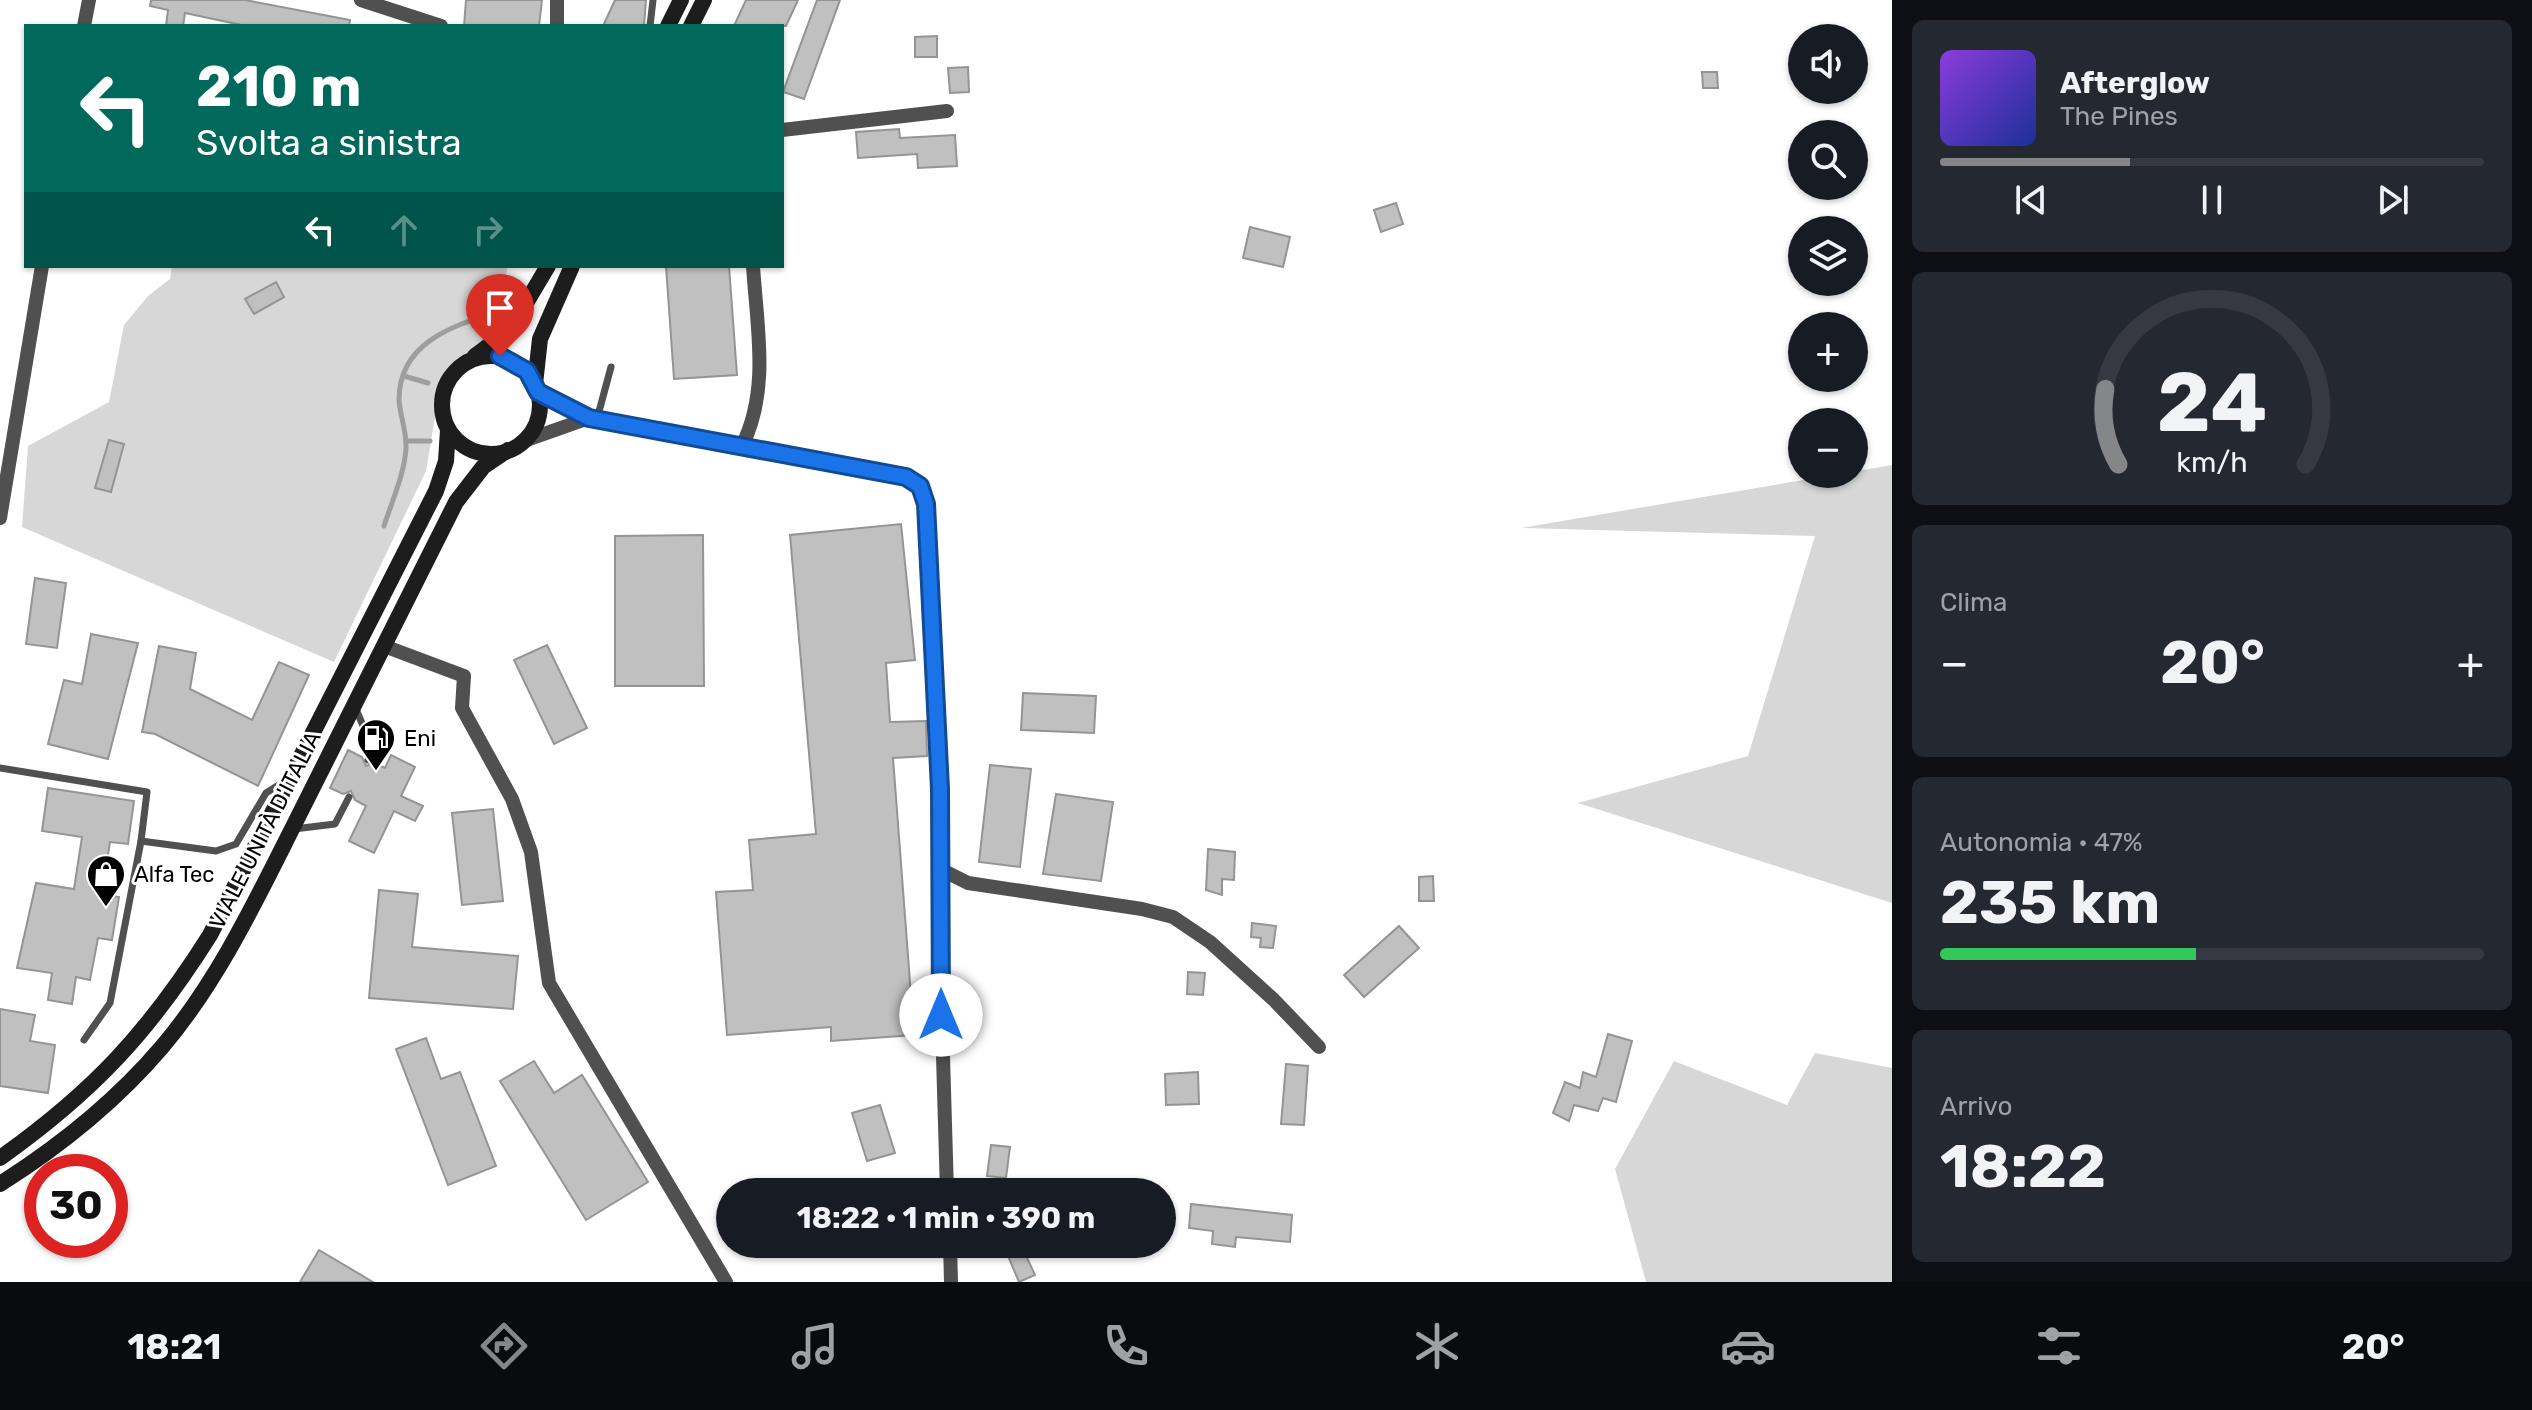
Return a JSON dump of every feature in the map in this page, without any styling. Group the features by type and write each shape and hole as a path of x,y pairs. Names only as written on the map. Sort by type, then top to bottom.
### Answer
{"main road":[{"path":"669,24 681,0"},
{"path":"692,24 704,0"},
{"name":"VIALE UNITÀ D'ITALIA","path":"0,1158 87,1089 143,1032 210,935 436,491 446,461 448,430 442,414 442,398 456,370 510,330 547,268"},
{"path":"524,441 538,419 540,339 571,268"},
{"path":"469,360 500,356 527,371 537,388"},
{"path":"448,430 459,443 474,451 491,454 508,450"},
{"name":"VIALE UNITÀ D'ITALIA","path":"0,1184 63,1141 125,1087 165,1044 223,957 291,830 464,488 483,467 524,441"}],"street":[{"path":"84,24 89,0"},
{"path":"361,0 435,24"},
{"path":"557,0 557,24"},
{"path":"784,130 947,111"},
{"path":"0,518 42,268"},
{"path":"742,446 755,422 761,395 753,268"},
{"path":"537,388 593,419 906,477 920,486 926,504 942,870 941,1004 947,1178"},
{"path":"524,441 593,419"},
{"path":"384,646 464,676 462,708 512,799 531,852 549,983 726,1282"},
{"path":"942,870 968,883 1142,909 1173,917 1210,942 1274,1000 1319,1047"},
{"path":"950,1258 951,1282"}],"lane":[{"path":"650,24 653,0"},
{"path":"593,419 611,367"},
{"path":"355,705 373,749 368,760"},
{"path":"0,768 147,792 141,841 110,1003 84,1040"},
{"path":"141,841 216,851 236,844 266,793 290,778"},
{"path":"291,830 335,824 349,797"}],"shaded area":[{"path":"172,268 508,268 502,291 513,298 487,340 451,365 440,387 426,471 334,662 22,527 28,446 109,402 124,325 148,296 170,279"},
{"path":"1892,465 1892,903 1578,803 1748,756 1815,536 1521,528 1788,483 1788,488 1868,488 1868,469"},
{"path":"1815,1053 1892,1068 1892,1282 1646,1282 1615,1169 1674,1061 1787,1105"}],"building":[{"path":"151,0 245,0 350,20 349,24 237,24 185,13 183,24 166,24 168,10 150,6"},
{"path":"466,0 542,0 539,24 464,24"},
{"path":"615,0 646,0 644,24 604,24"},
{"path":"746,0 798,0 786,26 735,24"},
{"path":"817,0 840,0 804,99 784,92"},
{"path":"937,36 937,57 915,57 915,37"},
{"path":"968,67 969,92 950,93 948,68"},
{"path":"1702,72 1717,72 1718,88 1703,88"},
{"path":"899,129 900,138 955,135 957,166 918,168 917,154 858,158 856,132"},
{"path":"1396,203 1403,224 1381,232 1374,210"},
{"path":"1250,227 1290,237 1283,267 1243,258"},
{"path":"666,268 729,268 737,375 674,379"},
{"path":"276,282 284,297 254,314 245,299"},
{"path":"109,440 124,444 111,492 95,488"},
{"path":"901,524 915,660 886,663 890,722 926,721 927,756 893,758 914,1035 831,1041 831,1027 727,1035 716,892 753,890 749,840 816,834 790,535"},
{"path":"703,535 704,686 615,686 615,536"},
{"path":"35,578 66,583 57,648 26,644"},
{"path":"91,634 138,643 108,759 48,744 64,680 82,684"},
{"path":"547,645 587,728 554,744 514,660"},
{"path":"159,646 196,653 190,689 252,720 279,662 309,675 258,786 155,734 142,732"},
{"path":"1023,693 1096,696 1094,733 1021,730"},
{"path":"348,750 362,757 366,766 374,763 385,768 391,755 415,767 401,796 423,806 415,821 394,811 374,853 349,841 366,806 355,800 351,791 343,794 330,788"},
{"path":"990,765 1031,769 1020,867 979,862"},
{"path":"48,788 134,801 128,844 110,842 102,894 119,897 112,940 98,938 90,980 76,977 72,1004 48,1000 52,973 17,968 36,883 74,889 82,837 42,831"},
{"path":"1056,794 1113,802 1101,881 1043,874"},
{"path":"493,809 503,901 462,905 452,813"},
{"path":"1208,849 1235,852 1234,880 1222,879 1222,895 1206,890"},
{"path":"1433,876 1434,901 1419,901 1419,877"},
{"path":"379,890 418,894 412,947 518,956 513,1009 369,998"},
{"path":"1252,923 1276,926 1273,948 1260,947 1261,938 1251,937"},
{"path":"1399,926 1419,948 1364,997 1344,975"},
{"path":"1188,972 1205,973 1203,995 1187,994"},
{"path":"0,1009 35,1015 30,1041 55,1045 48,1093 0,1086"},
{"path":"1608,1034 1632,1041 1616,1102 1603,1098 1598,1111 1574,1105 1569,1121 1553,1113 1565,1082 1580,1088 1583,1072 1596,1077"},
{"path":"426,1038 441,1079 460,1072 496,1166 448,1185 396,1049"},
{"path":"534,1061 554,1093 582,1075 648,1182 586,1220 500,1081"},
{"path":"1286,1064 1308,1066 1304,1125 1281,1124"},
{"path":"1198,1072 1199,1104 1166,1105 1165,1074"},
{"path":"880,1105 895,1153 867,1161 852,1113"},
{"path":"991,1145 1010,1147 1006,1178 987,1176"},
{"path":"1191,1204 1292,1215 1290,1242 1236,1237 1235,1247 1212,1244 1213,1231 1189,1228"},
{"path":"319,1250 373,1282 300,1282"},
{"path":"1009,1258 1027,1258 1035,1275 1019,1282"}],"waterway":[{"path":"384,526 405,459 399,400 409,363 434,338 502,310"},
{"path":"478,318 486,337"},
{"path":"404,376 428,383"},
{"path":"406,441 430,441"}],"place":[{"name":"Eni","path":"376,772"},
{"name":"Alfa Tec","path":"106,908"}],"route":[{"path":"500,356 514,361 527,371 538,392 589,418 906,477 920,486 926,504 940,789 941,1015"}]}
